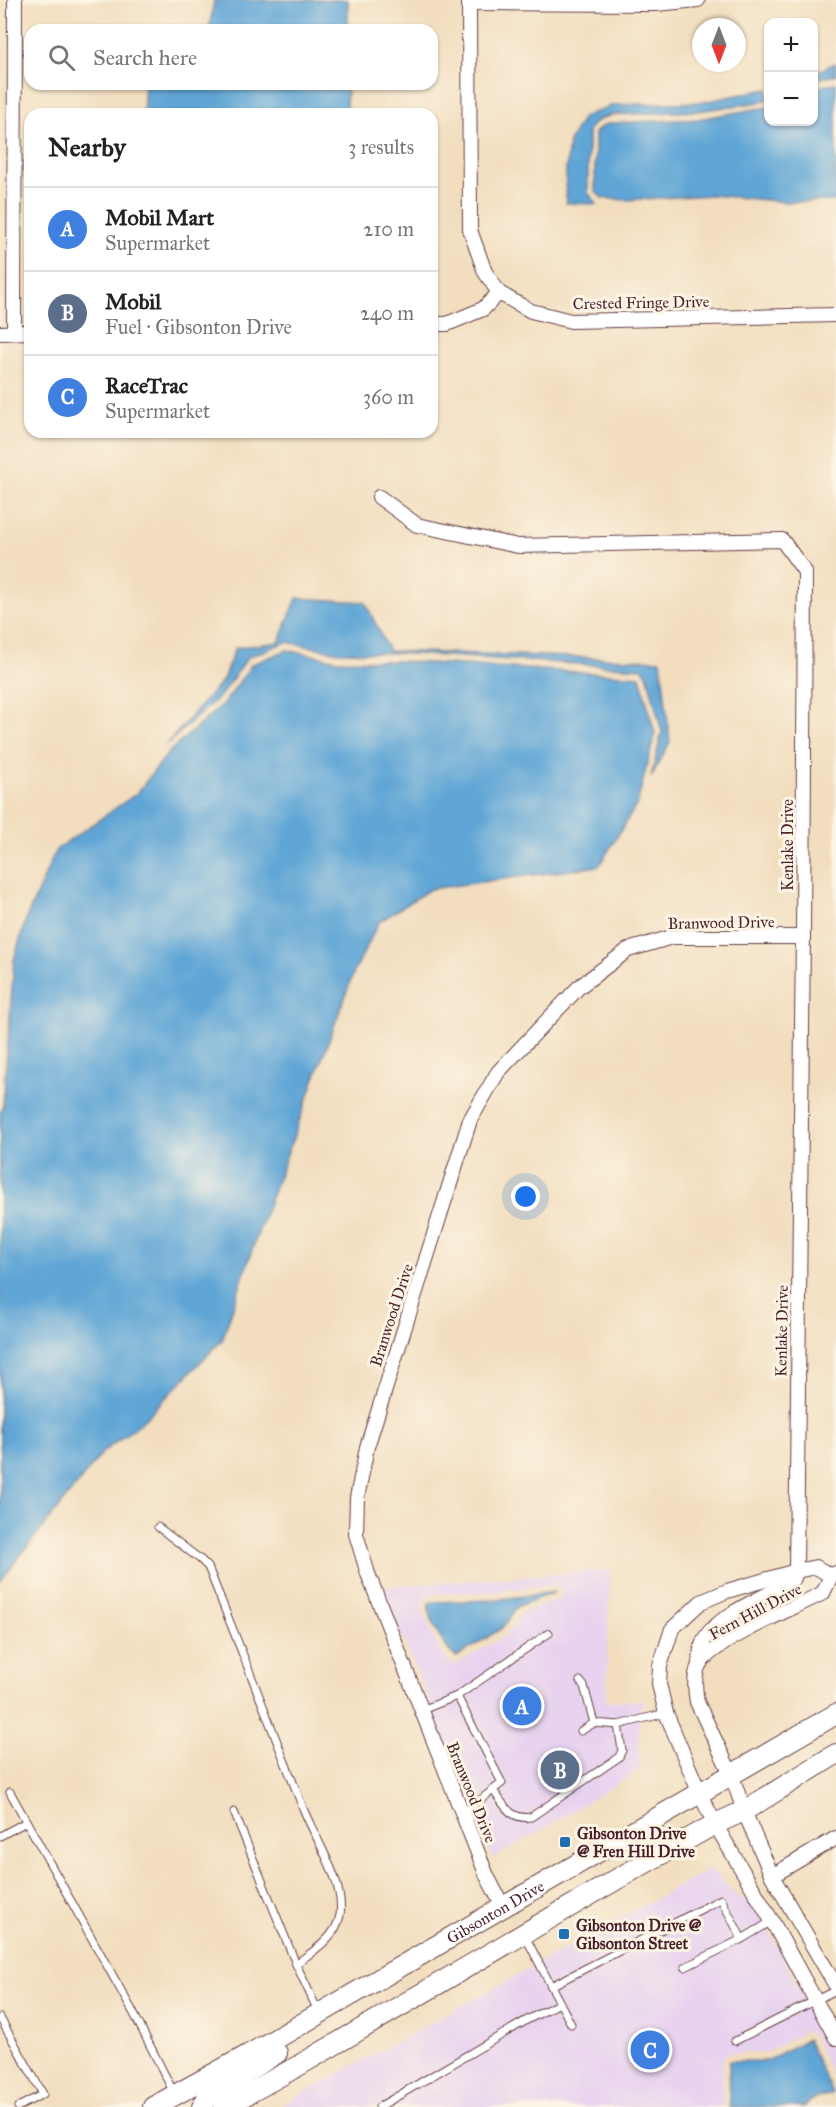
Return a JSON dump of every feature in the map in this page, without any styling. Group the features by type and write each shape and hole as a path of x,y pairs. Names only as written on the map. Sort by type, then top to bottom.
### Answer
{"main road":[{"name":"Gibsonton Drive","path":"153,2107 170,2101 836,1714"},
{"name":"Gibsonton Drive","path":"224,2107 715,1824 744,1811 836,1755"},
{"path":"202,2107 208,2096 308,2034 355,1993"}],"street":[{"path":"469,2 656,4 698,0"},
{"name":"Crested Fringe Drive","path":"469,2 470,230 485,272 499,293 531,311 571,321 836,315"},
{"path":"10,6 7,332 24,332"},
{"path":"438,324 447,324 483,309 499,293"},
{"name":"Kenlake Drive","path":"379,497 417,525 518,546 782,540 805,572 796,1571"},
{"name":"Branwood Drive","path":"503,1907 487,1876 462,1814 368,1574 356,1534 357,1498 367,1447 470,1120 498,1072 579,987 628,950 672,937 803,937"},
{"name":"Fern Hill Drive","path":"699,1665 716,1648 823,1593 833,1574 816,1567 796,1571 727,1591 701,1602 672,1629 660,1666 659,1684 666,1713 700,1794 836,2038"},
{"path":"796,1571 794,1578 786,1585 715,1626 705,1637 700,1647 694,1690 696,1702 732,1776 744,1811 772,1876 836,1988"},
{"path":"772,1876 836,1838"}],"lane":[{"path":"158,1527 208,1567 280,1744 304,1810 340,1894 340,1915 335,1930 296,1965"},
{"path":"422,1710 457,1696 549,1634"},
{"path":"580,1681 584,1686 594,1723"},
{"path":"457,1696 502,1783 462,1814"},
{"path":"581,1731 594,1723 618,1725 666,1713"},
{"path":"493,1790 512,1815 521,1818 531,1817 619,1757 622,1750 618,1725"},
{"path":"10,1792 133,2012 170,2101"},
{"path":"234,1812 296,1965 319,2014"},
{"path":"0,1836 26,1822"},
{"path":"551,1986 721,1899 741,1939"},
{"path":"685,1967 772,1921"},
{"path":"524,1934 570,2024"},
{"path":"735,2041 836,1988"},
{"path":"379,2107 560,2003"},
{"path":"0,2018 42,2094 18,2107"}],"shaded area":[{"path":"610,1570 606,1702 644,1700 639,1713 640,1770 493,1859 382,1587","holes":["558,1585 562,1591 557,1599 522,1612 506,1635 457,1664 449,1662 441,1653 422,1612 424,1598 433,1594 492,1592"]},
{"path":"710,1869 741,1900 747,1897 766,1926 836,2057 836,2084 813,2036 806,2031 765,2053 729,2053 723,2056 723,2107 279,2107"}],"water":[{"path":"214,0 348,0 348,24 210,24"},
{"path":"836,63 836,75 818,78 818,71"},
{"path":"836,83 836,201 787,202 712,195 626,200 602,198 595,191 595,133 602,126 612,123 698,119 764,108 764,126 818,126 818,87"},
{"path":"145,90 347,90 346,108 143,108"},
{"path":"764,90 764,101 761,102 697,111 612,115 597,121 588,133 588,193 597,204 566,203 569,142 583,117 613,105 703,102"},
{"path":"297,598 365,602 389,651 661,660 670,742 651,777 662,732 647,674 643,668 397,653 339,652 286,642 248,657 220,696 166,745 223,680 235,648 279,642"},
{"path":"287,650 338,660 397,661 640,676 655,734 637,804 599,866 430,889 379,922 354,972 255,1241 222,1340 145,1419 102,1453 0,1581 0,1113 3,1106 14,960 26,919 56,850 137,793 169,752 225,702 252,664"},
{"path":"555,1592 518,1606 502,1628 457,1657 442,1641 429,1609 429,1603 433,1602 493,1600"},
{"path":"807,2039 832,2093 809,2101 804,2107 730,2107 729,2061 767,2061"}],"place":[{"name":"Mobil Mart","path":"522,1706"},
{"name":"Mobil","path":"560,1770"},
{"name":"Gibsonton Drive @ Fren Hill Drive","path":"565,1842"},
{"name":"Gibsonton Drive @ Gibsonton Street","path":"564,1934"},
{"name":"RaceTrac","path":"650,2050"}]}
